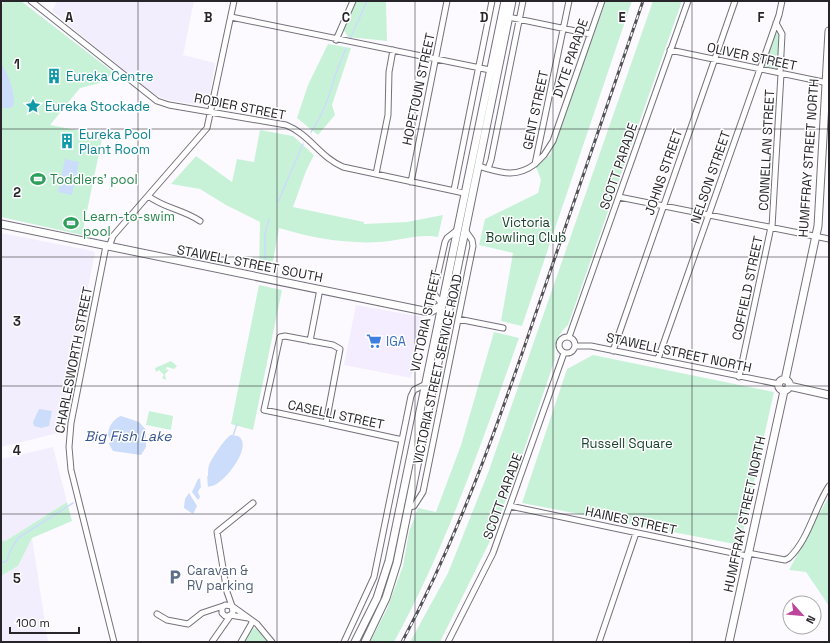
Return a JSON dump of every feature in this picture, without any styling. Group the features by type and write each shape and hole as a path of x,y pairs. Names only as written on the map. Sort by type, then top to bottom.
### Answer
{"main road":[{"name":"VICTORIA STREET","path":"355,642 383,582 504,1"},
{"name":"VICTORIA STREET","path":"365,642 390,586 409,507 512,1"},
{"name":"HUMFFRAY STREET NORTH","path":"729,642 816,236 819,215 828,83 829,31"},
{"path":"464,193 472,194"},
{"name":"STAWELL STREET SOUTH","path":"1,224 428,312 438,309 441,305"},
{"name":"STAWELL STREET SOUTH","path":"400,306 438,317"},
{"path":"438,317 449,311"},
{"name":"STAWELL STREET NORTH","path":"784,385 829,393"},
{"path":"400,506 409,507"}],"street":[{"name":"RODIER STREET","path":"31,1 153,98 169,105 212,111 273,122 291,127 303,134 338,165 464,193"},
{"name":"CHARLESWORTH STREET","path":"114,642 74,487 69,447 71,423 107,247 114,236 148,196 204,133 209,124 234,1"},
{"path":"336,40 353,1"},
{"name":"HOPETOUN STREET","path":"411,182 447,1"},
{"path":"454,190 492,1"},
{"path":"488,169 523,1"},
{"name":"GENT STREET","path":"478,166 507,173 518,173 535,164 568,1"},
{"name":"DYTE PARADE","path":"535,164 544,155 552,141 602,1"},
{"name":"SCOTT PARADE","path":"569,337 688,1"},
{"name":"JOHNS STREET","path":"613,351 735,1"},
{"name":"NELSON STREET","path":"658,359 776,23 782,1"},
{"path":"231,17 336,40 490,70"},
{"path":"508,17 590,34"},
{"name":"CONNELLAN STREET","path":"772,227 782,34 776,23"},
{"path":"376,174 388,115 389,72 393,50"},
{"name":"OLIVER STREET","path":"670,50 828,83"},
{"path":"148,196 161,205 188,213 200,221"},
{"path":"619,196 829,239"},
{"name":"COFFIELD STREET","path":"739,377 772,227"},
{"name":"VICTORIA STREET SERVICE ROAD","path":"409,507 414,506 423,492 458,319 473,244 465,230"},
{"path":"320,290 310,341 338,347 340,349 326,423"},
{"path":"458,319 503,328"},
{"name":"CASELLI STREET","path":"310,341 285,336 280,337 264,410 402,439"},
{"path":"569,337 574,342 575,346 572,352 564,353 560,350 559,345 564,338 569,337"},
{"name":"STAWELL STREET NORTH","path":"575,346 591,346 784,385"},
{"name":"SCOTT PARADE","path":"448,642 493,553 564,353"},
{"name":"VICTORIA STREET SERVICE ROAD","path":"344,642 373,580 390,504 411,394 424,385"},
{"name":"HAINES STREET","path":"510,506 636,533 785,560 789,558 803,539 819,503 829,486"},
{"path":"212,642 233,611 227,592 217,532 253,503"},
{"path":"390,504 400,506"},
{"path":"599,642 636,533"},
{"path":"222,628 227,592"},
{"path":"157,614 167,620 190,624 202,613 224,606 232,606 252,620 272,642"},
{"path":"211,611 252,620"},
{"path":"241,642 252,620"}],"shaded area":[{"path":"57,1 194,1 183,55 215,63 208,106 168,100 153,94 52,11"},
{"path":"1,233 93,251 95,253 58,433 1,447"},
{"path":"356,305 423,317 411,378 344,365"},
{"path":"53,447 67,502 7,540 1,541 1,459"},
{"path":"32,538 48,642 1,642 1,576 18,566"}],"green space":[{"name":"Eureka Stockade","path":"4,1 21,1 113,72 104,82 80,88 50,125 76,130 102,139 82,235 1,217 1,7"},
{"path":"356,1 386,1 387,41 348,37 343,29"},
{"name":"Victoria Bowling Club","path":"606,1 632,1 522,326 501,321 513,253 479,245 485,219 538,193 541,180 536,167 550,155"},
{"path":"653,1 682,1 568,325 561,332 557,340 555,359 522,456 492,537 440,642 410,642 448,573 488,473"},
{"path":"778,33 778,69 766,68 764,64 775,34"},
{"path":"328,44 351,48 332,105 335,115 318,135 297,118 308,85"},
{"path":"260,130 293,136 314,155 306,171 293,207 364,222 364,224 407,222 443,215 438,237 424,236 380,242 355,242 304,235 279,228 271,272 259,271 260,222 226,205 200,189 171,184 196,156 232,182 237,159 254,162"},
{"path":"259,285 282,290 253,430 231,424"},
{"path":"494,332 519,338 447,531 431,568 394,642 370,642 387,609 403,566 409,532 418,508 436,512 461,445"},
{"name":"Russell Square","path":"593,355 774,392 740,545 522,503 567,369"},
{"path":"171,361 177,366 174,369 167,367 164,369 169,370 165,374 166,380 162,378 164,375 159,370 156,372 155,368"},
{"path":"149,411 173,416 171,430 146,425"},
{"path":"829,496 829,606 806,572 789,570"},
{"path":"67,502 72,521 32,538 18,566 1,576 1,541 7,540"},
{"path":"254,628 259,630 269,642 244,642 250,629"}],"water":[{"path":"1,64 13,90 14,102 11,108 1,108"},
{"path":"65,159 79,162 72,195 58,192"},
{"name":"Learn-to-swim pool","path":"63,219 79,221 78,227 62,225"},
{"path":"39,409 52,411 49,426 41,428 34,426 33,422"},
{"name":"Big Fish Lake","path":"121,416 139,422 146,430 146,447 141,455 113,451 109,444 111,440 108,435 110,426 115,419"},
{"path":"231,435 238,436 242,441 243,447 236,463 218,483 200,488 198,492 200,497 198,500 192,492 198,479 208,476 208,467 211,460 223,443"},
{"path":"189,493 197,506 193,514 184,508 185,499"}],"pier":[{"path":"207,474 208,488 201,490 200,476"}],"waterway":[{"path":"350,39 367,1"},
{"path":"311,132 323,111 346,49"},
{"path":"278,202 303,144"},
{"path":"265,272 265,233 269,219"},
{"path":"233,436 237,424"},
{"path":"1,563 7,561 10,551 18,538 73,503"}],"railway":[{"path":"402,642 442,560 478,476 643,1"}],"place":[{"name":"Eureka Centre","path":"54,76"},
{"name":"Eureka Stockade","path":"33,106"},
{"name":"Eureka Pool Plant Room","path":"67,141"},
{"name":"Toddlers' pool","path":"38,179"},
{"name":"Learn-to-swim pool","path":"71,223"},
{"name":"IGA","path":"374,341"},
{"name":"Caravan & RV parking","path":"175,577"}]}
